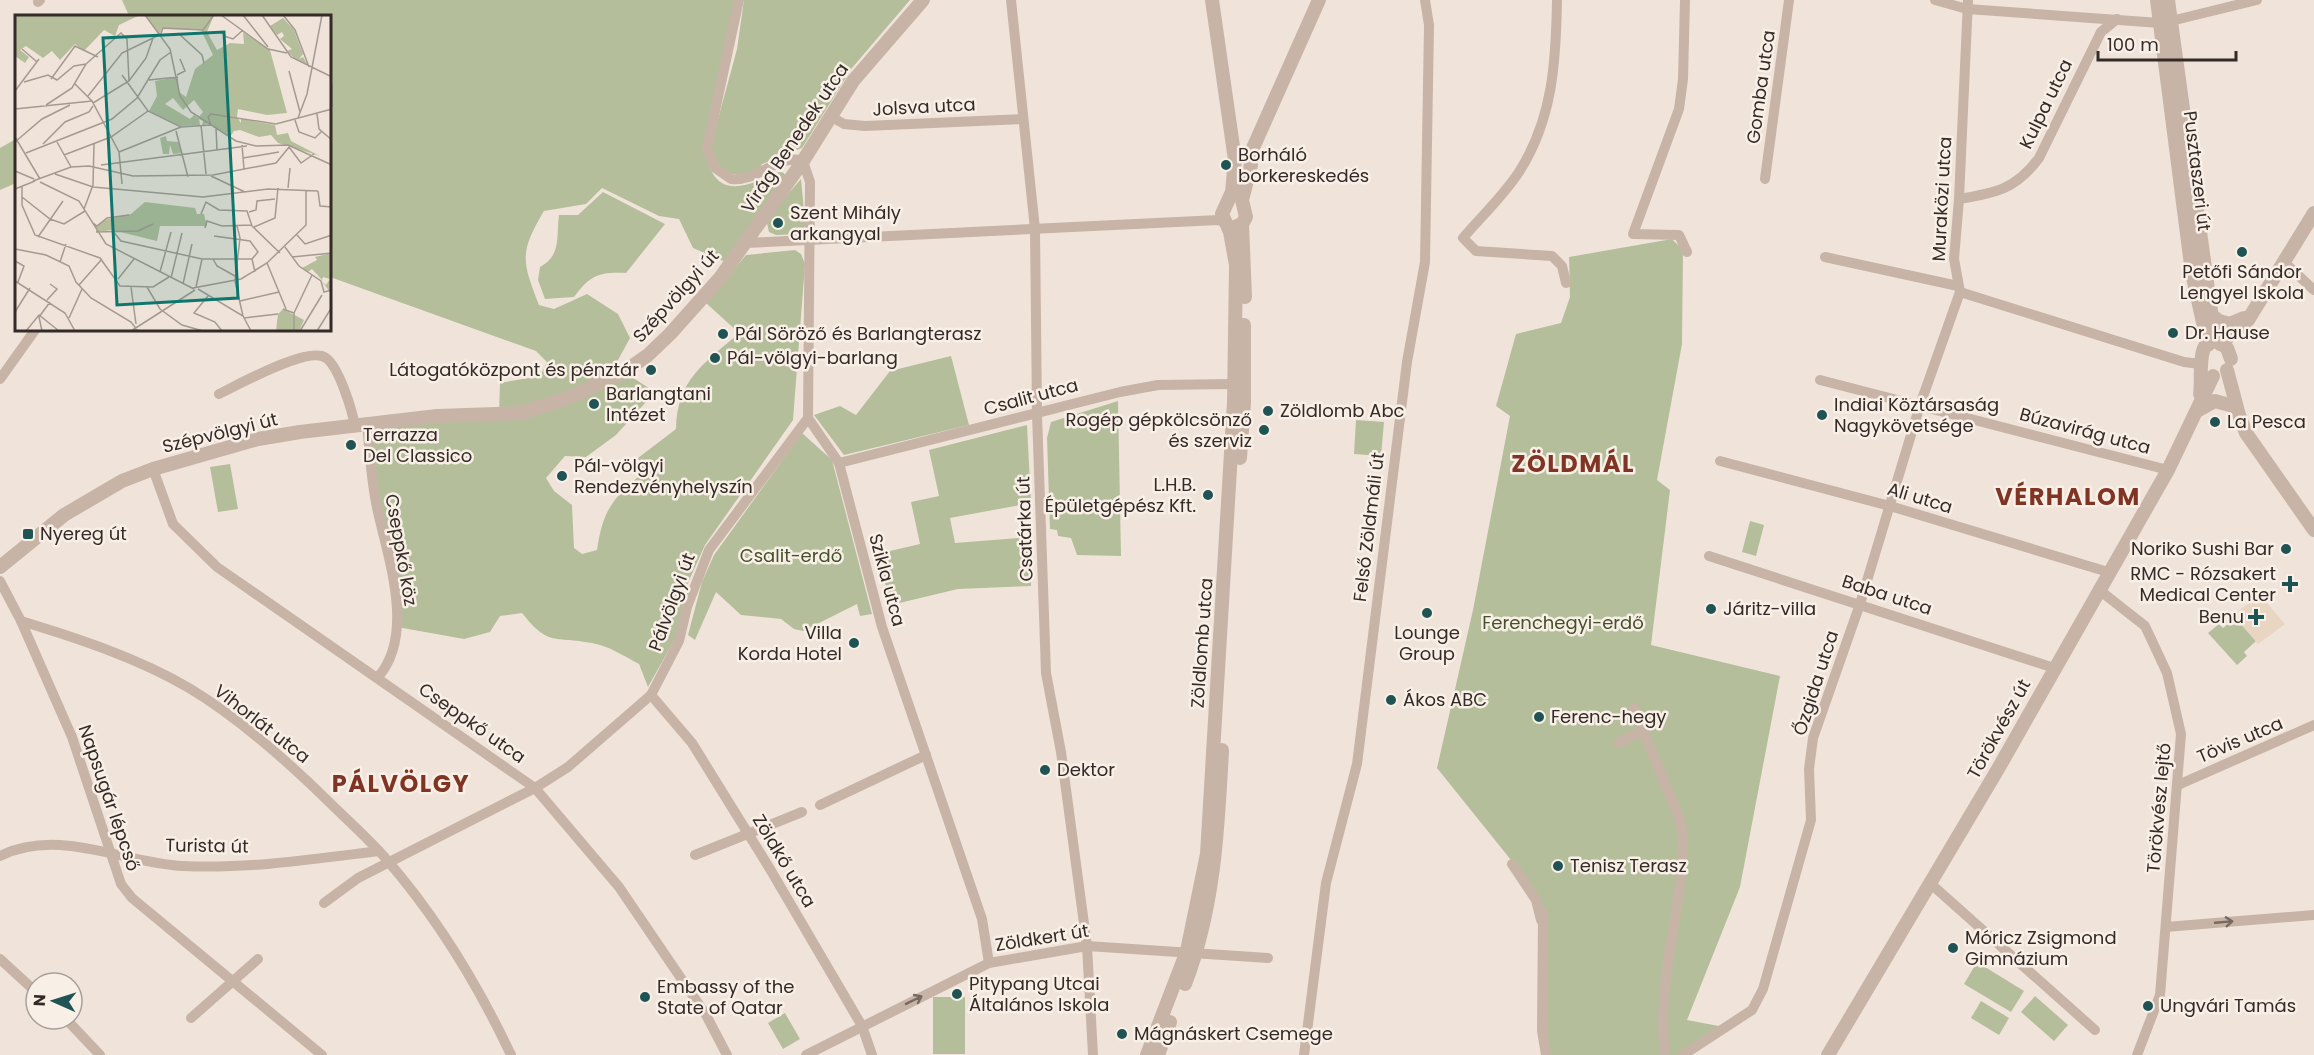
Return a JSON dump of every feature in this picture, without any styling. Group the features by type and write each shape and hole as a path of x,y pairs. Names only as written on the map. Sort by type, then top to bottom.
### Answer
{"street":[{"path":"739,0 707,148 711,162 724,176 740,180 755,176 789,159 803,161 810,182 808,418"},
{"name":"Virág Benedek utca","path":"746,243 803,161 853,81 923,0"},
{"name":"Csatárka út","path":"1011,0 1035,229 1037,414 1046,673 1060,752 1087,946 1093,1055"},
{"path":"746,243 1204,221 1219,216 1234,227 1242,224 1246,213 1242,200 1251,165 1242,157 1229,126 1212,0"},
{"path":"1225,219 1242,157 1255,144 1319,0"},
{"name":"Felső Zöldmáli út","path":"1304,1055 1326,883 1357,764 1407,362 1425,262 1429,24 1425,0"},
{"path":"1557,0 1556,64 1542,127 1519,172 1463,238 1476,250 1552,256 1562,266 1566,283"},
{"path":"1685,0 1683,79 1679,109 1633,234 1678,235 1687,252"},
{"name":"Gomba utca","path":"1765,179 1789,0"},
{"path":"1935,0 1968,5 2166,22 2257,0"},
{"name":"Pusztaszeri út","path":"2157,0 2166,22 2215,344"},
{"name":"Pusztaszeri út","path":"2168,0 2166,22 2192,273 2215,344"},
{"name":"Muraközi utca","path":"1959,289 1954,259 1968,5"},
{"name":"Kulpa utca","path":"1959,199 1993,194 2011,186 2028,173 2039,158 2101,32 2117,19"},
{"name":"Jolsva utca","path":"830,117 844,124 866,126 1022,119"},
{"path":"2222,370 2206,374 2201,366 2201,354 2251,315 2314,213"},
{"name":"Zöldlomb utca","path":"1225,219 1234,246 1236,265 1239,384"},
{"name":"Zöldlomb utca","path":"1158,1055 1192,951 1207,854 1239,384 1245,265 1242,224"},
{"name":"Szépvölgyi út","path":"2,563 64,515 122,481 153,469 258,439 437,416 522,413 570,397 624,372 648,356 679,325 746,243"},
{"path":"1825,257 1959,289 2201,366"},
{"path":"2285,262 2314,290"},
{"name":"Őzgida utca","path":"1683,1055 1752,1010 1763,989 1811,820 1809,769 1814,738 1860,604 1920,405 1959,289"},
{"path":"2210,314 2219,321 2230,324 2251,315"},
{"name":"Törökvész út","path":"1828,1055 1931,884 2168,470 2196,413 2251,315"},
{"path":"0,379 34,332"},
{"path":"2215,344 2227,348 2222,370 2236,410 2258,450 2314,530"},
{"name":"Cseppkő köz","path":"219,394 280,366 314,354 321,355 330,361 361,425 377,511 394,583 397,627 395,648 387,666 378,677"},
{"name":"Törökvész út","path":"2196,413 2201,389 2201,366"},
{"name":"Búzavirág utca","path":"1820,380 2168,470"},
{"name":"Csalit utca","path":"839,463 1037,414 1092,398 1158,386 1239,384"},
{"path":"2196,413 2215,400 2236,410"},
{"name":"Szikla utca","path":"808,418 839,463 882,627 982,919 989,963"},
{"name":"Pálvölgyi út","path":"324,903 358,878 535,788 568,767 651,695 679,641 687,607 709,550 808,418"},
{"name":"Ali utca","path":"1720,461 1890,506 2108,572"},
{"name":"Cseppkő utca","path":"153,469 173,524 196,548 271,606 378,677 535,788 619,887 706,1015 727,1055"},
{"name":"Baba utca","path":"1709,556 2054,668"},
{"path":"0,581 21,621"},
{"name":"Törökvész lejtő","path":"2098,589 2145,626 2157,646 2167,673 2181,734 2160,995 2137,1055"},
{"name":"Vihorlát utca","path":"21,621 76,638 188,687 235,718 298,772 379,851 450,942 472,977 511,1055"},
{"name":"Napsugár lépcső","path":"21,621 72,737 121,884 132,898 322,1055"},
{"name":"Zöldkő utca","path":"651,695 692,743 749,834 862,1026 872,1055"},
{"path":"1634,708 1680,820 1683,837 1683,854 1662,991 1665,1055"},
{"name":"Tövis utca","path":"2178,785 2314,725"},
{"path":"1619,743 1643,730"},
{"path":"820,805 926,755"},
{"path":"695,855 802,812"},
{"name":"Turista út","path":"0,856 20,847 40,844 74,847 112,855 191,866 279,863 379,851"},
{"path":"1512,864 1536,900 1543,918 1542,1031 1546,1055"},
{"path":"1931,884 2095,1030"},
{"path":"2166,927 2314,915"},
{"name":"Zöldkert út","path":"806,1055 989,963 1087,946 1192,951 1268,958"},
{"name":"Zöldlomb utca","path":"1147,1055 1192,951"},
{"path":"0,959 24,981"},
{"path":"191,1018 258,959"},
{"path":"77,1031 100,1055"}],"green space":[{"path":"122,0 735,0 704,142 708,161 713,174 721,182 730,186 753,183 781,171 788,177 730,264 693,248 679,219 659,216 602,188 586,204 544,211 530,237 527,248 529,278 539,305 554,309 587,294 618,314 630,338 617,362 624,372 655,392 616,435 586,457 565,456 546,478 554,491 572,505 574,548 582,554 597,550 599,536 611,505 624,489 644,472 638,458 676,429 681,397 687,385 704,364 739,333 706,303 746,255 795,250 801,254 805,264 793,420 705,545 687,585 676,637 648,687 639,664 598,644 546,636 522,613 500,616 490,632 464,639 397,627 367,424 499,415 500,383 540,376 547,362 536,351 332,278 332,15 129,15"},
{"path":"744,0 910,0 852,68 802,148 762,164 755,174 728,174 714,160 711,145 737,49"},
{"path":"15,140 15,183 0,190 0,148"},
{"path":"801,179 806,231 804,234 776,235 769,232 766,219"},
{"path":"603,192 665,224 626,273 596,276 585,284 574,297 545,299 538,280 540,267 552,257 555,251 559,215 578,215"},
{"name":"Ferenchegyi-erdő","path":"1672,239 1683,250 1682,344 1657,480 1670,490 1651,645 1780,676 1740,887 1687,1020 1724,1027 1683,1055 1546,1055 1542,943 1535,890 1437,768 1473,610 1510,416 1496,406 1516,334 1561,323 1570,297 1569,257"},
{"path":"951,356 969,425 844,455 814,415 840,406 856,415 890,371"},
{"path":"1118,401 1121,556 1077,555 1071,538 1058,536 1057,530 1050,529 1047,438 1051,422"},
{"path":"1356,420 1384,422 1381,456 1354,454"},
{"path":"1027,425 1031,503 950,518 955,543 1032,537 1031,586 958,589 891,605 877,554 920,544 911,502 939,496 929,450"},
{"name":"Csalit-erdő","path":"802,433 832,460 872,614 860,616 857,604 803,631 794,629 781,619 741,615 716,592 695,640 688,635 702,582 714,555"},
{"path":"230,464 238,509 218,512 210,467"},
{"path":"1750,521 1764,525 1756,556 1742,552"},
{"path":"2233,615 2256,641 2244,652 2247,656 2237,665 2208,633 2219,624 2223,628 2228,624 2226,621"},
{"path":"1977,962 2024,991 2011,1012 1964,984"},
{"path":"2035,996 2068,1025 2054,1041 2021,1012"},
{"path":"933,997 965,997 965,1054 933,1054"},
{"path":"1981,1001 2009,1018 1999,1035 1971,1018"},
{"path":"785,1013 800,1039 783,1049 768,1023"}],"shaded area":[{"path":"2260,595 2285,624 2258,644 2233,615"}],"place":[{"name":"Borháló borkereskedés","path":"1226,165"},
{"name":"Szent Mihály arkangyal","path":"778,223"},
{"name":"Petőfi Sándor Lengyel Iskola","path":"2242,252"},
{"name":"Dr. Hause","path":"2173,333"},
{"name":"Pál Söröző és Barlangterasz","path":"723,334"},
{"name":"Pál-völgyi-barlang","path":"715,358"},
{"name":"Látogatóközpont és pénztár","path":"651,370"},
{"name":"Barlangtani Intézet","path":"594,404"},
{"name":"Zöldlomb Abc","path":"1268,411"},
{"name":"Indiai Köztársaság Nagykövetsége","path":"1822,415"},
{"name":"La Pesca","path":"2215,422"},
{"name":"Rogép gépkölcsönző és szerviz","path":"1264,430"},
{"name":"Terrazza Del Classico","path":"351,445"},
{"name":"Pál-völgyi Rendezvényhelyszín","path":"562,476"},
{"name":"L.H.B. Épületgépész Kft.","path":"1208,495"},
{"name":"Nyereg út","path":"28,534"},
{"name":"Noriko Sushi Bar","path":"2286,549"},
{"name":"RMC - Rózsakert Medical Center","path":"2290,584"},
{"name":"Járitz-villa","path":"1711,609"},
{"name":"Lounge Group","path":"1427,613"},
{"name":"Benu","path":"2256,617"},
{"name":"Villa Korda Hotel","path":"854,643"},
{"name":"Ákos ABC","path":"1391,700"},
{"name":"Ferenc-hegy","path":"1539,717"},
{"name":"Dektor","path":"1045,770"},
{"name":"Tenisz Terasz","path":"1558,866"},
{"name":"Móricz Zsigmond Gimnázium","path":"1953,948"},
{"name":"Pitypang Utcai Általános Iskola","path":"957,994"},
{"name":"Embassy of the State of Qatar","path":"645,997"},
{"name":"Ungvári Tamás","path":"2148,1006"},
{"name":"Mágnáskert Csemege","path":"1122,1034"}],"district":[{"name":"ZÖLDMÁL","path":"1573,464"},
{"name":"VÉRHALOM","path":"2068,497"},
{"name":"PÁLVÖLGY","path":"401,784"}]}
